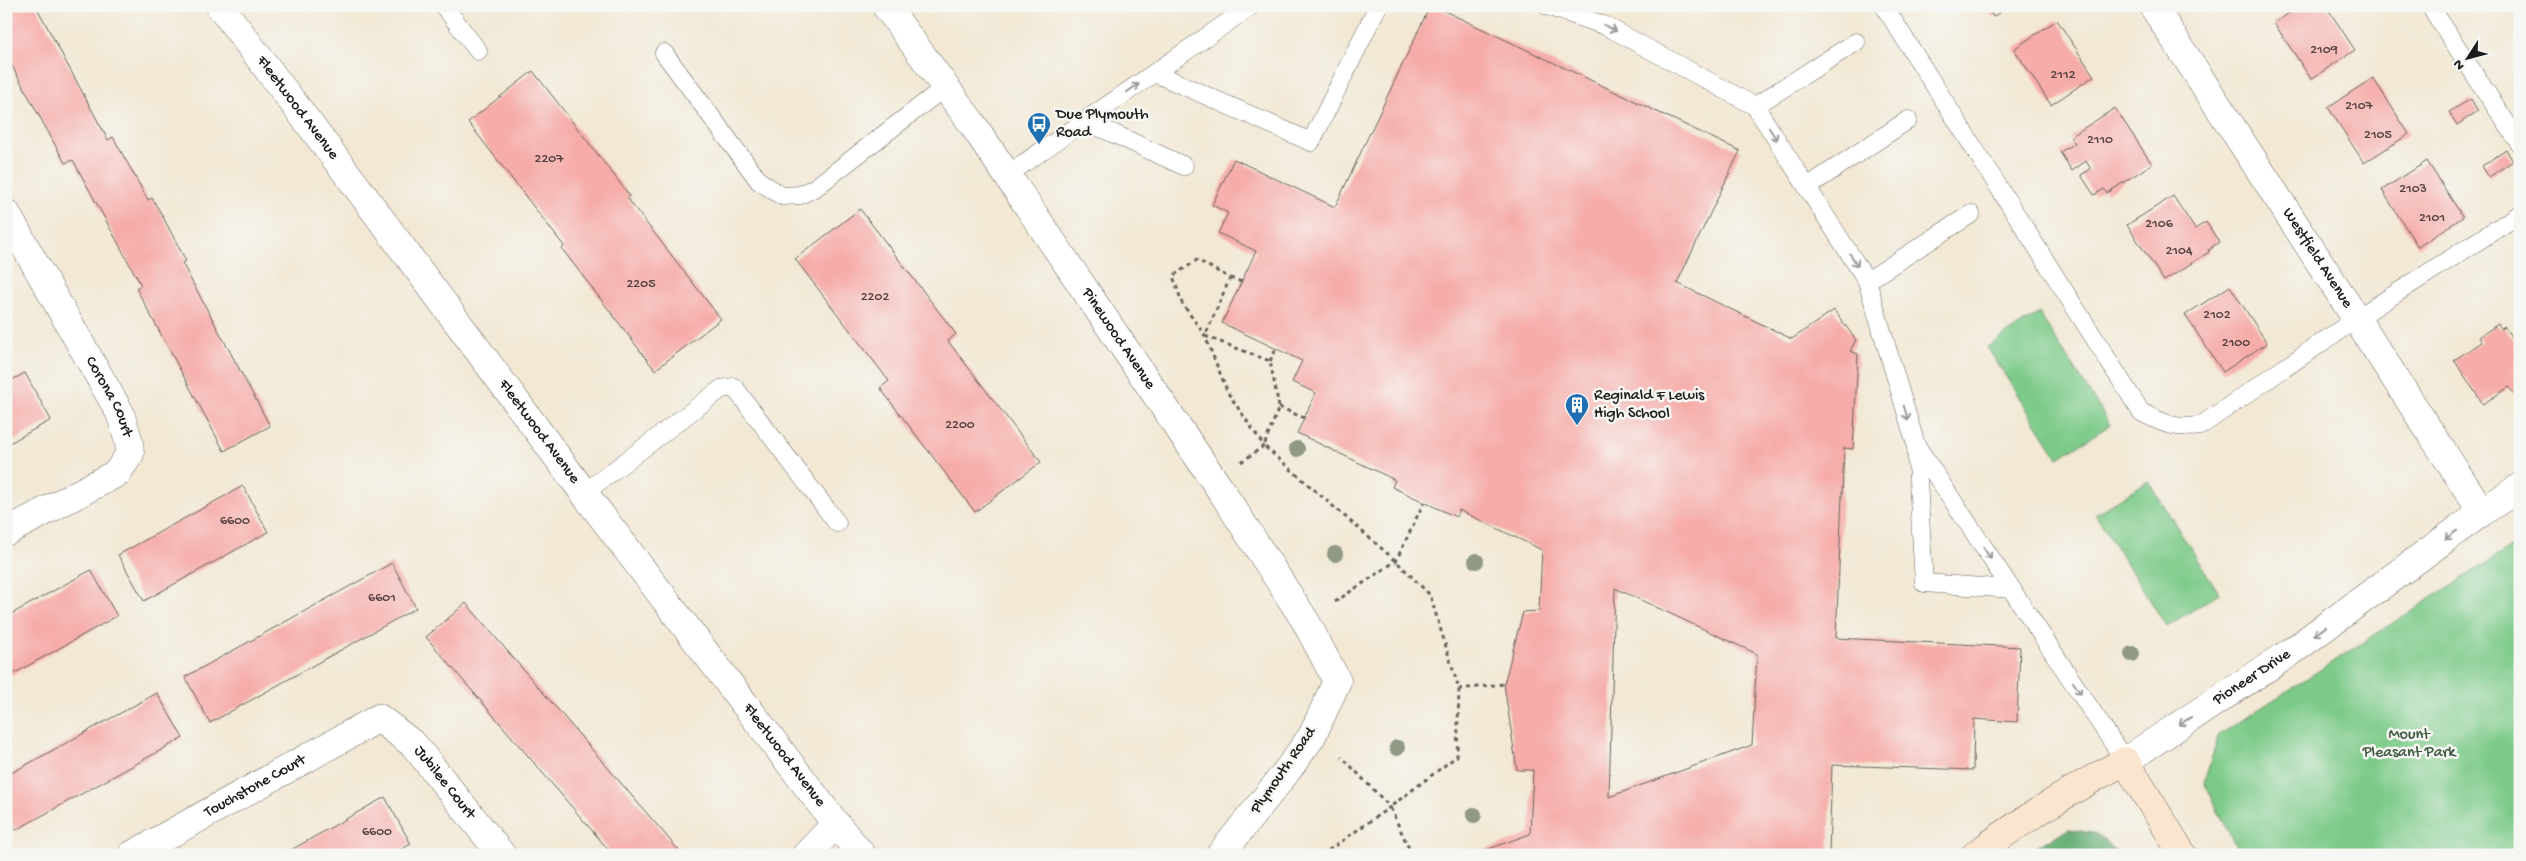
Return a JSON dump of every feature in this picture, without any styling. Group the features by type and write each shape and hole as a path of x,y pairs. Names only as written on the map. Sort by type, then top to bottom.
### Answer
{"street":[{"name":"Fleetwood Avenue","path":"220,6 358,187 584,493 836,824 862,855"},
{"name":"Pinewood Avenue","path":"886,6 1007,175 1234,511 1306,622 1337,681"},
{"name":"Westfield Avenue","path":"2153,6 2482,512"},
{"name":"Corona Court","path":"6,213 120,413 129,442 130,454 117,473 6,532"},
{"name":"Pioneer Drive","path":"1976,855 2004,833 2061,796 2125,761 2291,652 2482,512 2520,487"},
{"name":"Plymouth Road","path":"1220,855 1284,775 1312,736 1337,681"},
{"name":"Touchstone Court","path":"132,855 379,718"},
{"name":"Jubilee Court","path":"379,718 414,745 502,855"},
{"path":"2125,761 2183,855"},
{"path":"806,855 836,824"}],"lane":[{"path":"444,6 478,51"},
{"path":"1007,175 1252,6"},
{"path":"1155,73 1311,142 1378,6"},
{"path":"1547,6 1606,26 1755,106 1867,281 1916,445 1924,583 2012,589"},
{"path":"1884,6 2141,412 2180,428 2200,426 2356,320 2520,214"},
{"path":"2430,6 2520,144"},
{"path":"1755,106 1856,42"},
{"path":"664,53 759,181 782,196 800,195 816,187 945,87"},
{"path":"1807,187 1908,120"},
{"path":"1086,121 1184,166"},
{"path":"1867,281 1971,214"},
{"path":"584,493 721,389 734,387 837,523"},
{"path":"1916,445 2125,761"}],"path":[{"path":"1242,282 1230,278 1197,260 1173,276 1182,303 1205,336 1228,393 1264,446 1396,560 1430,595 1459,689 1456,756 1390,807 1322,855"},
{"path":"1205,336 1230,278"},
{"path":"1205,336 1270,361"},
{"path":"1239,464 1264,446 1279,407 1270,361 1276,349"},
{"path":"1279,407 1304,418"},
{"path":"1335,602 1396,560 1424,502"},
{"path":"1459,689 1504,684"},
{"path":"1342,757 1390,807 1412,855"}],"green space":[{"path":"2039,313 2110,425 2058,458 1987,347"},
{"path":"2148,481 2219,593 2167,627 2095,514"},
{"name":"Mount Pleasant Park","path":"2520,541 2520,855 2240,855 2204,782 2219,735"},
{"path":"2069,829 2097,834 2121,855 2021,855"}],"building":[{"path":"6,6 36,6 108,140 113,137 148,200 152,198 163,217 186,261 182,263 270,426 224,451 136,288 141,285 73,160 65,163 6,55"},
{"name":"Reginald F Lewis High School","path":"1430,6 1434,6 1740,151 1677,283 1792,339 1834,310 1856,340 1850,351 1858,354 1853,449 1844,448 1836,638 2020,647 2017,722 1974,719 1973,770 1832,765 1829,855 1472,855 1530,834 1533,770 1517,770 1504,684 1523,612 1539,611 1542,550 1459,510 1456,517 1392,487 1395,480 1297,433 1316,393 1292,382 1302,361 1222,323 1256,251 1218,233 1228,213 1212,205 1234,159 1335,207","holes":["1615,588 1757,654 1752,745 1609,797"]},
{"path":"1986,6 2009,6 1993,17"},
{"path":"2300,6 2326,6 2355,50 2311,79 2274,23"},
{"path":"2057,20 2094,76 2051,105 2014,49"},
{"path":"533,71 630,196 627,198 721,319 655,370 562,249 564,246 468,122"},
{"path":"2373,78 2409,134 2364,163 2328,107"},
{"path":"2471,99 2478,111 2457,125 2449,112"},
{"path":"2115,108 2152,164 2107,193 2104,189 2094,195 2081,175 2091,169 2086,161 2072,171 2060,152 2075,143 2070,137"},
{"path":"2506,150 2513,161 2489,177 2482,166"},
{"path":"2427,161 2463,217 2418,247 2382,190"},
{"path":"2173,196 2195,229 2206,222 2219,242 2208,250 2209,252 2164,281 2127,225"},
{"path":"860,209 956,334 948,341 1041,462 975,512 880,388 889,381 795,259"},
{"path":"2230,286 2267,343 2223,372 2185,315"},
{"path":"2498,324 2501,329 2504,326 2520,350 2520,396 2517,398 2509,387 2483,404 2454,360 2482,342 2479,337"},
{"path":"25,373 51,420 6,445 6,383"},
{"path":"243,486 268,532 144,601 118,555"},
{"path":"392,563 416,608 210,723 185,677"},
{"path":"91,570 117,616 6,678 6,617"},
{"path":"466,603 681,853 678,855 613,855 426,637"},
{"path":"157,693 183,738 16,830 6,812 6,776"},
{"path":"385,797 411,844 391,855 282,855"}],"place":[{"name":"Due Plymouth Road","path":"1039,145"},
{"name":"Reginald F Lewis High School","path":"1577,426"}]}
